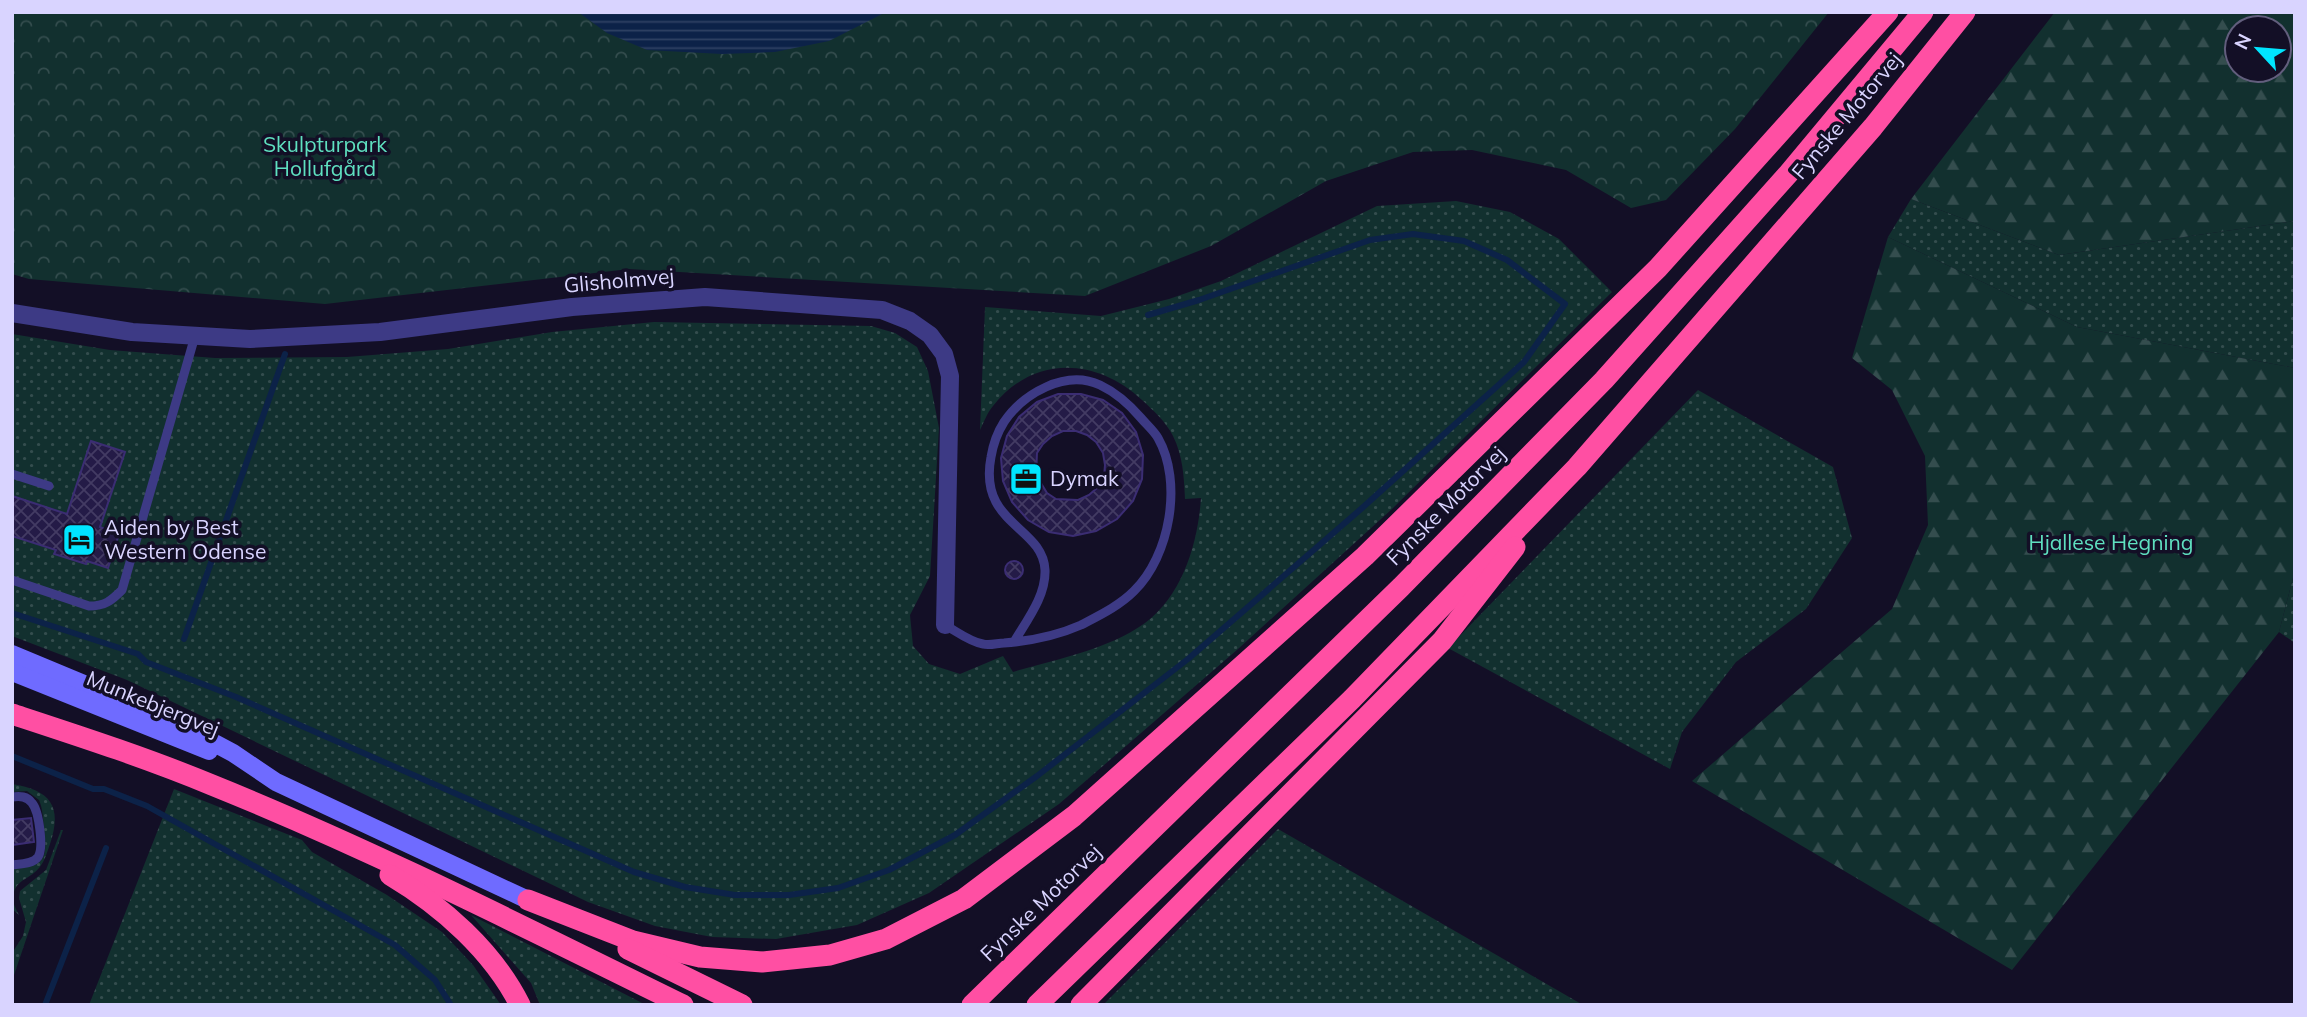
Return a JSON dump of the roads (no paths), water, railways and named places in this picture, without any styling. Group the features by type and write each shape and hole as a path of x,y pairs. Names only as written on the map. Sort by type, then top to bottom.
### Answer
{"highway":[{"path":"528,900 633,941 700,957 762,962 830,956 886,939 964,899 1073,816 1365,556 1658,268 1888,12"},
{"name":"Fynske Motorvej","path":"972,1005 1401,587 1604,380 1789,173 1923,12"},
{"name":"Fynske Motorvej","path":"1037,1005 1352,699 1577,467 1873,127 1965,12"},
{"path":"1082,1005 1442,641 1577,467"},
{"path":"12,714 213,785 419,876 683,1005"},
{"path":"307,827 410,887 467,933 509,982 520,1005"},
{"path":"528,900 742,1005"}],"street":[{"name":"Glisholmvej","path":"12,313 132,332 250,339 380,332 572,307 705,297 882,310 910,321 930,335 944,354 950,376 945,625"},
{"path":"12,653 173,721 233,752 276,782 528,900"},
{"name":"Munkebjergvej","path":"12,673 197,746 276,782"}],"lane":[{"path":"12,580 89,606 102,606 122,590 195,336"},
{"path":"945,625 983,645 1014,642 1062,633 1108,612 1136,590 1158,556 1169,517 1172,478 1165,457 1158,438 1125,400 1098,384 1077,380 1049,385 1021,401 1003,424 993,446 989,469 993,502 1043,556 1045,572 1036,606 1014,642"},
{"path":"12,474 49,486"},
{"path":"12,797 25,797 33,803 41,842 39,856 34,861 12,865"}],"water":[{"path":"578,12 886,12 829,41 775,52 722,54 647,50 607,33"}],"waterway":[{"path":"12,613 138,654 146,662 236,697 634,872 685,887 735,895 789,895 838,888 889,870 955,835 1037,776 1188,659 1361,509 1524,362 1565,304 1507,260 1464,241 1413,234 1370,240 1199,300 1148,315"},
{"path":"184,639 285,354"},
{"path":"12,756 93,789 104,789 147,806 395,945 435,980 451,1005"},
{"path":"45,1005 106,848"}],"place":[{"name":"Dymak","path":"1026,479"},
{"name":"Aiden by Best Western Odense","path":"79,540"}],"park label":[{"name":"Skulpturpark Hollufgård","path":"325,157"},
{"name":"Hjallese Hegning","path":"2111,543"}]}
